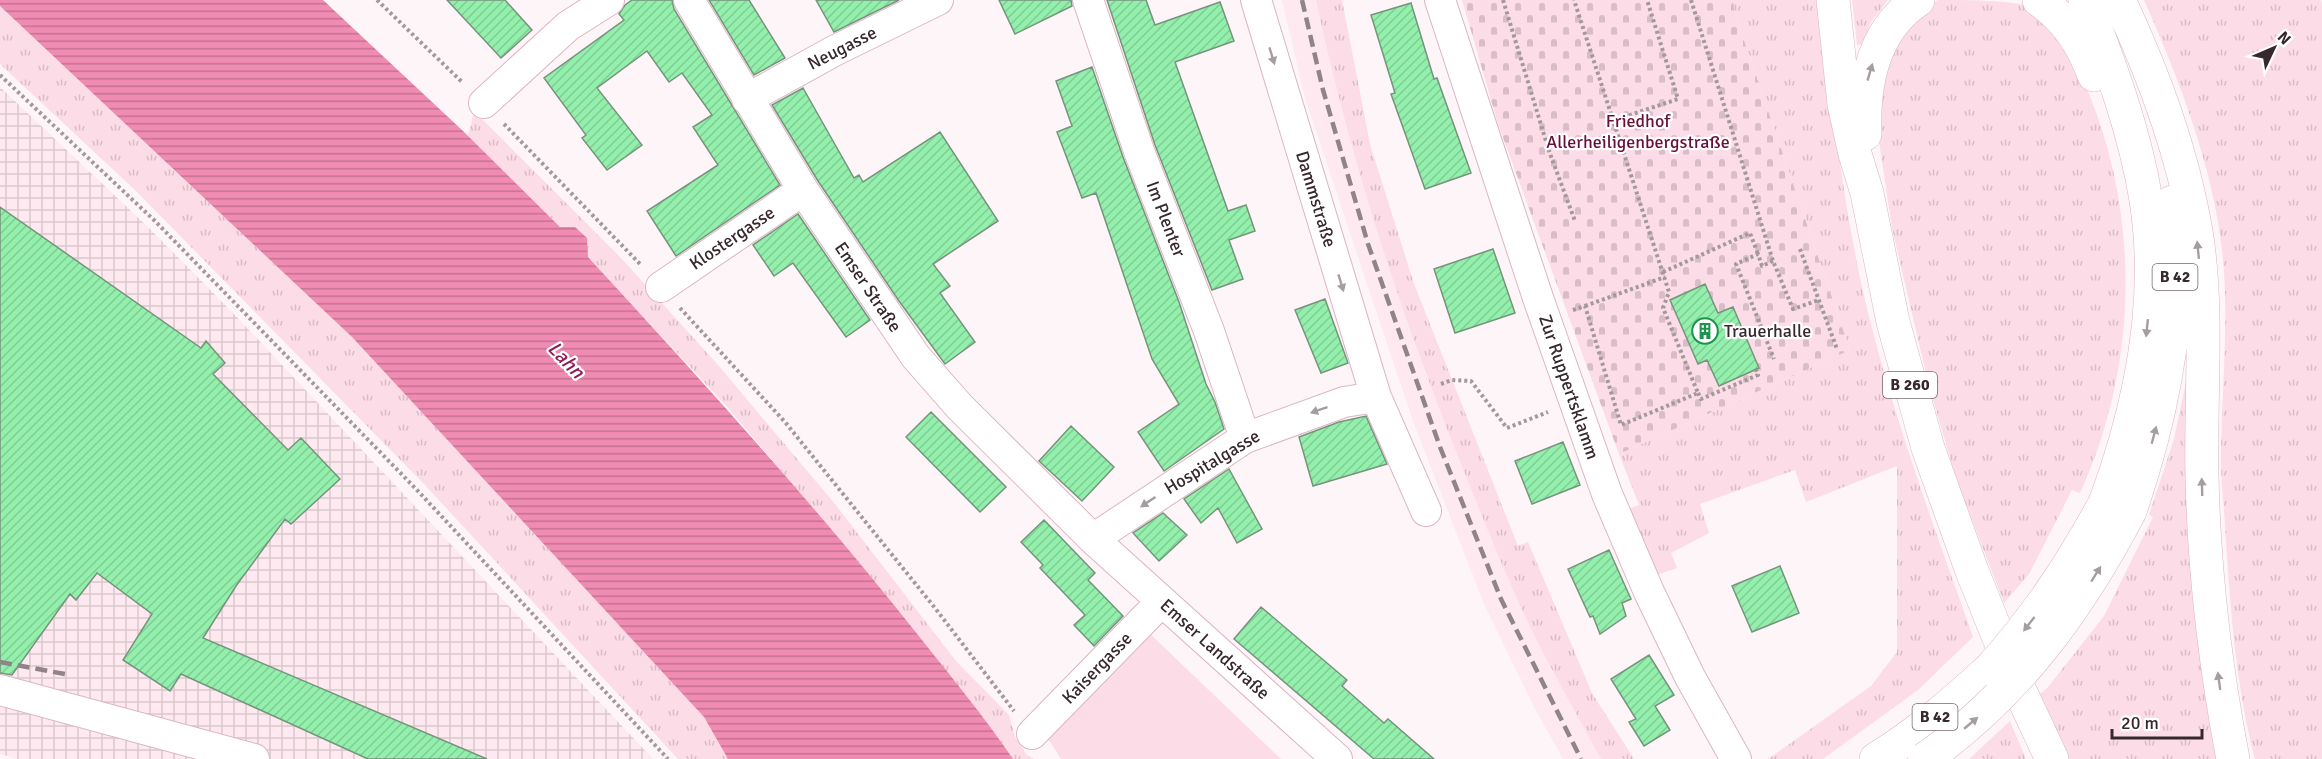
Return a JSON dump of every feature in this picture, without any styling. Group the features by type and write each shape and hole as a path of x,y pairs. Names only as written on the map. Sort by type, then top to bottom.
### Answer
{"highway":[{"name":"B 260","path":"1833,0 1844,104 1855,154 1867,193 1893,322 1928,448 1972,571 2021,693 2052,759"},
{"path":"1867,193 1864,112 1866,86 1876,51 1887,32 1893,23 1918,0"},
{"name":"B 42","path":"2039,0 2055,11 2078,40 2091,67 2108,111 2150,270"},
{"name":"B 42","path":"1925,759 1994,702 2044,648 2082,596 2105,559 2117,507 2120,462 2141,377 2148,324 2150,270 2146,202 2136,150 2120,95 2085,0"},
{"name":"B 42","path":"1876,759 1952,704 1990,669 2049,598 2079,551 2117,507 2146,464 2164,387 2174,319 2173,212 2166,155 2154,98 2138,42 2119,0"},
{"path":"2138,42 2176,141 2196,234 2203,328 2202,474 2205,555 2213,641 2221,699 2233,759"}],"street":[{"path":"484,103 568,26 609,0"},
{"name":"Emser Straße","path":"689,0 803,190 916,357 959,406 1093,539"},
{"name":"Neugasse","path":"747,99 834,51 939,0"},
{"name":"Im Plenter","path":"1088,0 1139,151 1209,330 1245,438"},
{"name":"Dammstraße","path":"1256,0 1376,397 1426,512"},
{"name":"Zur Ruppertsklamm","path":"1440,0 1515,231 1607,494 1649,592 1690,677 1737,759"},
{"name":"Klostergasse","path":"661,286 803,190"},
{"name":"Hospitalgasse","path":"1093,539 1245,438 1344,402 1376,397"},
{"name":"Emser Landstraße","path":"1093,539 1337,759"},
{"name":"Kaisergasse","path":"1032,734 1162,601"},
{"path":"0,690 254,759"},
{"path":"120,721 192,759"}],"path":[{"path":"377,0 568,188 785,422 935,608 1032,734"},
{"path":"1503,0 1543,132 1575,221"},
{"path":"1574,0 1664,274 1669,292 1663,308 1698,393 1701,399 1758,375 1756,370"},
{"path":"1612,121 1678,99 1647,0"},
{"path":"1691,0 1773,261 1793,309 1820,300"},
{"path":"0,75 171,237 434,507 669,759"},
{"path":"1570,311 1664,274 1750,233 1762,266 1773,261"},
{"path":"1800,249 1837,349"},
{"path":"1758,254 1736,264 1774,359"},
{"path":"1585,306 1621,425 1698,393"},
{"path":"1441,384 1452,380 1471,381 1507,428 1574,402"}],"shaded area":[{"path":"1282,0 1316,0 1341,105 1424,370 1499,556 1536,638 1601,759 1563,759 1534,707 1484,604 1413,421 1345,218 1305,98"},
{"path":"0,87 149,228 233,313 653,759 17,759 0,754"}],"green space":[{"path":"1316,0 1342,0 1370,144 1414,284 1518,546 1528,542 1592,693 1634,759 1601,759 1517,599 1443,418 1400,301 1362,182"},
{"name":"Friedhof Allerheiligenbergstraße","path":"1462,0 1733,0 1735,14 1850,350 1619,454 1498,124"},
{"path":"1733,0 1822,0 1841,169 1864,295 1908,450 1973,637 1918,690 1823,759 1768,759 1871,686 1897,652 1897,466 1806,502 1795,470 1700,504 1709,533 1671,553 1677,568 1651,577 1623,511 1639,505 1619,454 1850,350 1735,14"},
{"path":"1852,0 1888,0 1871,22 1863,44 1857,45"},
{"path":"1938,0 2000,2 2032,7 2062,41 2080,68 2106,143 2118,192 2124,243 2125,295 2122,346 2113,396 2099,445 2080,493 2072,490 2029,574 2004,603 1956,478 1929,386 1892,228 1877,128 1884,58 1920,10"},
{"path":"2144,0 2321,0 2322,4 2322,759 2255,759 2248,730 2234,643 2221,478 2225,330 2222,250 2211,187 2202,154 2169,59"},
{"path":"0,6 352,337 704,717 728,759 678,759 424,484 136,191 0,64"},
{"path":"474,111 622,259 718,365 835,504 956,661 1009,715 1015,737 1027,755 1034,759 1013,759 897,608 729,409 588,257 575,227 560,227 468,136"},
{"path":"2190,363 2221,759 2068,759 2039,695 2048,687 2104,616 2153,517 2149,515 2174,439"},
{"path":"1146,630 1281,759 1061,759 1045,734"},
{"path":"2010,721 2026,759 1969,759"}],"water":[{"name":"Lahn","path":"0,0 323,0 463,131 560,227 575,227 587,238 588,257 717,398 842,542 957,684 1013,759 728,759 704,717 352,337 0,6"}],"building":[{"path":"447,0 505,0 532,30 501,58"},
{"path":"632,0 672,0 674,9 780,185 676,256 647,211 718,165 693,127 712,115 682,73 669,82 647,51 597,88 642,145 607,170 582,138 586,135 544,78 624,20 619,14"},
{"path":"709,0 749,0 785,58 754,75"},
{"path":"816,0 899,0 834,32"},
{"path":"999,0 1071,0 1072,6 1015,34"},
{"path":"1107,0 1146,0 1155,25 1220,2 1234,41 1175,62 1228,211 1246,205 1255,231 1229,240 1243,279 1212,290 1155,145"},
{"path":"1411,3 1434,79 1437,78 1471,173 1425,189 1391,94 1395,93 1371,15"},
{"path":"1092,67 1224,429 1164,471 1138,432 1179,404 1152,359 1096,193 1082,198 1057,132 1072,126 1056,81"},
{"path":"803,88 854,178 859,175 863,182 940,132 998,221 933,264 950,286 940,293 975,342 945,364 899,301 818,181 772,105"},
{"path":"0,207 201,348 206,341 225,363 213,374 288,450 301,438 340,479 291,524 285,519 236,586 203,638 487,759 368,759 181,674 170,691 123,660 152,614 97,573 76,600 70,594 12,675 0,673"},
{"path":"798,214 870,320 846,337 793,263 774,276 753,245"},
{"path":"1493,249 1515,313 1455,333 1434,269"},
{"path":"1705,284 1718,313 1733,307 1759,368 1719,386 1707,360 1698,364 1670,300"},
{"path":"1325,299 1348,363 1321,373 1295,310"},
{"path":"931,412 1006,487 980,512 906,437"},
{"path":"1366,416 1387,464 1313,486 1299,437 1339,422"},
{"path":"1071,426 1114,467 1082,501 1039,461"},
{"path":"1563,442 1580,485 1532,504 1515,461"},
{"path":"1229,469 1262,529 1237,543 1218,508 1201,523 1184,499"},
{"path":"1163,513 1187,535 1159,561 1133,533"},
{"path":"1044,520 1095,573 1088,580 1123,616 1094,646 1074,625 1085,615 1040,568 1043,565 1021,542"},
{"path":"1609,550 1631,599 1622,603 1626,616 1600,634 1568,569"},
{"path":"1780,566 1799,613 1752,632 1732,586"},
{"path":"1261,607 1347,680 1342,686 1384,723 1388,719 1434,759 1374,759 1234,639"},
{"path":"1649,655 1674,695 1655,706 1670,730 1644,746 1629,722 1636,719 1611,679"}],"railway":[{"path":"1302,0 1323,90 1368,244 1440,447 1501,599 1581,759"},
{"path":"0,662 70,675"}],"place":[{"name":"Trauerhalle","path":"1705,331"}]}
